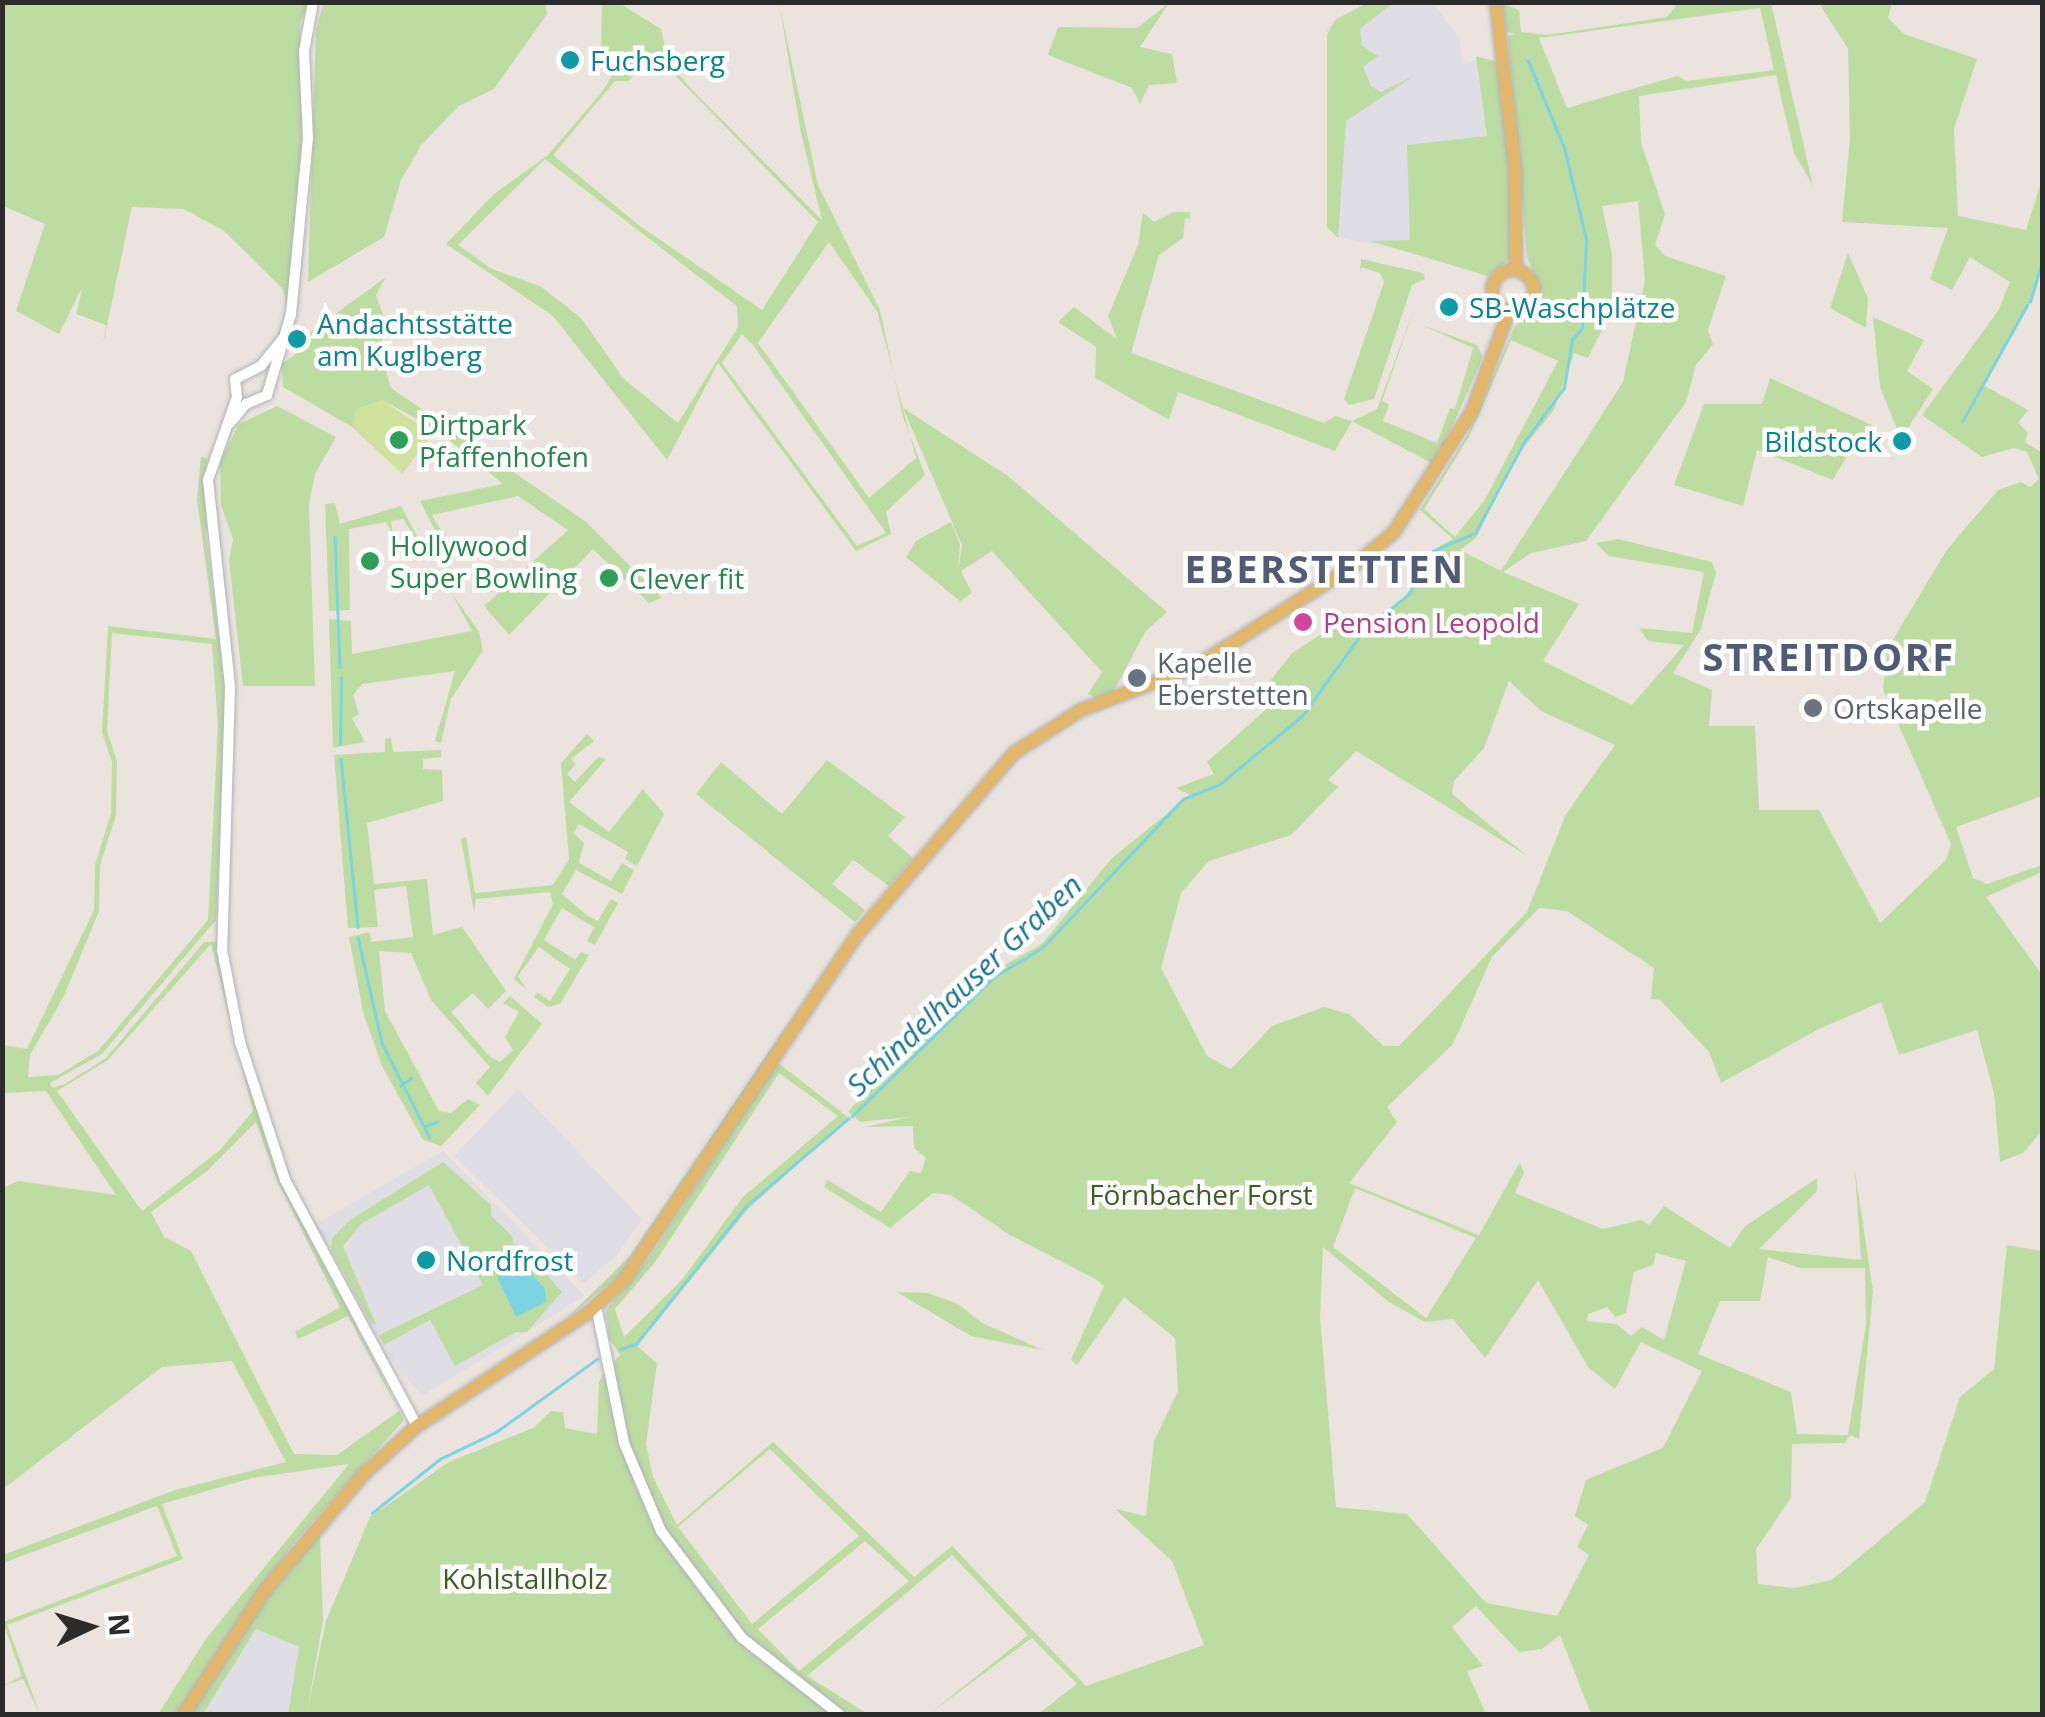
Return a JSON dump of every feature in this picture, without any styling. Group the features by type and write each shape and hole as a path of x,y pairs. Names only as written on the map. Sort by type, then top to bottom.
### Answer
{"main road":[{"path":"1496,2 1515,168 1516,270"},
{"path":"1516,270 1532,281 1534,294 1522,310 1508,311 1494,298 1494,285 1516,270"},
{"path":"184,1714 297,1547 417,1426 596,1306 643,1256 824,987 889,898 1030,742 1081,710 1193,668 1356,564 1394,532 1472,411 1508,311"}],"street":[{"path":"242,400 264,400 286,335 306,169 304,51 313,2"},
{"path":"286,335 256,370 238,375 242,400 220,435 208,506 230,687 220,905 226,970 285,1180 417,1426"},
{"path":"256,370 268,380"},
{"path":"596,1306 624,1443 654,1519 687,1572 742,1638 838,1714"}],"shaded area":[{"path":"1376,3 1433,3 1460,39 1463,65 1477,58 1491,64 1486,268 1333,236 1327,28"},
{"path":"518,1089 642,1219 615,1257 584,1283 454,1156"},
{"path":"443,1151 585,1296 422,1396 389,1358 314,1225"},
{"path":"256,1629 299,1647 289,1712 316,1714 203,1714"}],"green space":[{"path":"2,3 308,3 300,23 304,139 288,311 283,289 224,231 184,209 132,207 103,344 106,325 76,314 83,286 59,334 16,311 45,224 3,206"},
{"path":"324,3 545,3 547,14 494,89 459,106 421,145 401,180 384,237 308,282 316,29"},
{"path":"602,3 619,3 661,29 668,61 690,88 822,220 801,133 779,3 818,185 880,310 894,375 877,311 829,242 758,343 869,498 916,458 910,436 925,475 886,512 891,534 856,551 718,363 667,460 553,316 446,244 494,194 548,155 602,92 614,72 601,57","holes":["648,62 665,65 818,222 762,310 640,226 553,155 615,81 628,81","545,159 737,306 738,327 678,423 624,379 581,318 540,286 492,269 458,245","742,334 886,533 857,546 722,363"]},
{"path":"1169,3 1140,47 1172,54 1177,83 1149,85 1140,104 1132,88 1048,55 1058,27 1137,28"},
{"path":"1367,3 1393,3 1360,29 1362,46 1378,56 1363,67 1371,86 1381,92 1414,76 1346,121 1338,238 1327,227 1327,35 1335,20"},
{"name":"Förnbacher Forst","path":"1502,3 1519,10 1521,32 1547,35 1667,17 1678,3 1771,3 1813,186 1794,153 1776,75 1639,96 1641,142 1665,214 1655,245 1665,256 1726,276 1708,330 1713,344 1696,365 1686,402 1586,541 1531,553 1503,572 1579,604 1543,661 1632,705 1684,645 1648,641 1639,628 1692,633 1704,572 1609,556 1596,543 1618,539 1712,562 1716,572 1701,629 1673,673 1712,690 1709,726 1755,726 1759,810 1819,810 1880,923 1946,860 1951,844 1883,689 1888,648 1946,551 1998,490 2021,482 2030,487 2039,479 2027,452 2014,448 1982,457 1922,415 1998,311 2010,282 1970,257 1952,290 1930,279 1948,228 1842,222 1850,139 1848,49 1819,3 1892,3 1888,18 1904,34 1977,59 1954,129 1958,216 2026,230 2042,179 2042,261 2030,302 1983,385 2028,410 2018,423 2028,433 2025,442 2042,453 2042,796 1956,827 1973,878 1987,884 2042,865 2042,872 1986,897 2042,975 2042,1131 2023,1153 2000,1162 1994,1093 1977,1030 1899,1055 1881,1002 1819,1029 1721,1083 1709,1052 1660,1000 1651,999 1654,968 1567,911 1539,908 1492,957 1453,1044 1387,1107 1397,1122 1349,1183 1479,1235 1520,1162 1524,1173 1515,1193 1603,1229 1641,1220 1649,1225 1664,1206 1730,1248 1744,1227 1817,1178 1817,1191 1759,1249 1861,1260 1855,1171 1873,1291 1859,1439 1850,1435 1845,1443 1792,1444 1791,1498 1756,1549 1758,1584 1794,1588 1832,1580 1925,1502 1960,1397 1994,1369 2007,1245 2042,1251 2042,1714 1591,1714 1560,1635 1542,1649 1519,1652 1476,1606 1452,1627 1483,1666 1467,1671 1486,1714 1038,1714 1077,1684 1032,1638 929,1714 1028,1635 952,1555 807,1676 868,1714 839,1714 748,1637 668,1535 634,1462 613,1363 620,1355 609,1338 606,1310 650,1257 777,1062 849,1118 748,1209 637,1346 657,1363 646,1444 653,1477 677,1525 773,1442 914,1577 952,1546 1086,1686 1204,1645 1172,1561 1115,1509 1146,1516 1154,1441 1178,1391 1175,1338 1124,1297 1077,1365 1071,1360 1104,1286 1095,1279 1010,1235 951,1195 933,1193 890,1228 824,1187 827,1180 881,1212 910,1171 921,1173 926,1158 914,1148 913,1126 865,1127 910,1117 860,1122 848,1111 992,972 1042,944 1112,858 1190,795 1176,788 1214,774 1207,762 1270,706 1260,694 1292,653 1342,621 1351,630 1400,604 1438,547 1453,539 1420,510 1468,434 1515,326 1535,310 1542,293 1527,257 1508,36 1515,34 1507,32","holes":["1760,8 1774,70 1687,81 1677,76 1567,108 1539,38","1638,201 1645,280 1623,382 1501,571 1460,550 1476,538 1518,454 1554,410 1574,353 1588,358 1612,310 1612,254 1602,206","1511,340 1558,361 1484,501 1455,537 1424,509 1470,435","1509,681 1541,711 1615,745 1566,814 1527,912 1399,1046 1384,1046 1349,1014 1324,1007 1272,1026 1231,1069 1207,1056 1161,968 1181,893 1209,861 1291,835 1338,787 1328,780 1356,751 1526,855 1452,794 1454,781 1484,748","779,1073 838,1116 743,1197 681,1281 624,1337 615,1309 656,1261","1355,1188 1476,1238 1426,1318 1333,1247","1323,1247 1389,1302 1425,1322 1453,1319 1485,1358 1538,1280 1588,1367 1615,1389 1641,1342 1702,1371 1663,1448 1586,1480 1575,1516 1588,1525 1577,1547 1589,1555 1557,1616 1486,1603 1407,1514 1336,1507 1320,1317","1656,1253 1686,1261 1664,1340 1642,1327 1631,1336 1617,1324 1587,1321 1588,1314 1607,1307 1615,1317 1626,1313 1634,1272 1653,1265","1768,1257 1800,1268 1865,1268 1866,1324 1848,1435 1797,1434 1791,1392 1698,1354 1720,1301 1760,1301","770,1449 859,1536 752,1624 678,1527","865,1541 909,1581 799,1671 758,1629"]},
{"path":"1476,56 1498,62 1511,175 1511,258 1488,276 1371,241 1410,240 1407,145 1487,136"},
{"path":"1174,212 1190,212 1190,219 1185,218 1183,238 1159,255 1131,353 1324,423 1335,416 1352,421 1335,451 1178,392 1169,420 1095,378 1096,347 1058,322 1074,307 1117,339 1108,316 1138,245 1143,213 1154,222"},
{"path":"1848,253 1868,298 1866,328 1830,308"},
{"path":"1361,259 1423,273 1425,279 1412,285 1374,399 1349,405 1344,399 1384,282 1380,273 1362,267 1360,272"},
{"path":"386,277 376,295 387,326 379,349 391,388 585,521 662,598 649,603 593,549 509,635 484,606 568,530 518,496 432,515 450,545 446,551 420,501 503,484 437,430 382,400 357,409 352,427 283,387 282,364 307,346 308,334"},
{"path":"1417,301 1382,401 1389,404 1383,421 1437,443 1450,408 1455,409 1473,348 1422,325 1477,345 1483,357 1435,465 1352,421 1377,409"},
{"path":"1873,317 1924,340 1907,371 1933,389 1901,439 1880,387"},
{"path":"1770,378 1874,426 1853,445 1833,480 1757,450 1743,506 1674,485 1704,404 1762,404"},
{"name":"Dirtpark Pfaffenhofen","path":"382,400 433,434 402,474 352,427 357,409"},
{"path":"277,406 336,437 315,474 309,505 315,686 243,686 229,560 233,539 221,505 220,462 239,424"},
{"path":"903,408 1008,476 1167,612 1145,632 1114,691 1098,699 1088,694 1102,672 992,551 961,571 972,593 960,601 906,557 916,541 951,522 960,544 958,570 962,545"},
{"path":"201,457 207,458 206,536 226,695 216,920 102,1054 50,1083 52,1088 65,1084 106,1058 204,942 218,942 280,1175 404,1420 292,1545 179,1714 158,1714 208,1636 349,1464 252,1478 162,1504 183,1559 7,1625 40,1714 23,1679 3,1686 22,1676 3,1622 177,1556 157,1506 3,1563 3,1555 175,1490 286,1462 232,1361 162,1367 3,1489 3,1188 18,1181 116,1195 46,1091 3,1093 3,1045 27,1049 94,910 95,865 111,813 112,762 102,732 108,626 216,639 197,500","holes":["112,633 212,644 218,727 208,920 98,1051 58,1075 28,1077 30,1055 64,996 99,911 100,865 116,815 117,761 107,731","211,944 253,1111 220,1150 142,1211 57,1091 108,1060","256,1122 275,1176 340,1307 295,1332 298,1339 348,1316 399,1411 337,1455 294,1454 191,1251 164,1237 151,1212 207,1171"]},
{"path":"335,503 340,524 401,506 432,564 403,519 391,521 393,535 386,522 349,529 350,610 329,611 325,504"},
{"path":"451,592 479,632 483,650 451,699 441,743 435,741 455,671 362,684 353,695 359,714 352,718 365,742 333,748 329,619 351,621 352,654 472,631"},
{"path":"587,734 594,741 571,759 576,764 567,774 575,782 598,757 606,759 569,802 609,832 643,789 664,814 637,866 625,859 628,852 579,824 574,833 584,843 579,863 611,881 622,863 634,870 622,894 576,870 562,894 588,916 598,921 611,899 618,903 595,945 587,941 594,927 562,908 544,940 575,960 581,952 589,955 560,1004 548,1007 534,997 537,992 550,1001 570,969 539,947 518,976 526,989 514,979 553,904 550,892 476,899 474,912 461,839 466,837 475,893 553,885 569,859 561,763"},
{"path":"391,738 393,752 441,750 441,757 423,759 423,769 442,770 443,801 367,823 374,884 427,879 433,935 462,927 506,991 488,1009 473,993 451,1012 490,1057 500,1062 513,1050 505,1037 519,1012 503,1003 510,996 542,1024 488,1096 476,1083 490,1067 431,1000 411,953 379,951 385,1011 439,1111 451,1113 468,1099 480,1105 441,1146 423,1140 382,1066 363,1012 349,937 370,932 371,942 413,937 406,886 374,890 378,927 348,928 334,755 385,752 385,739"},
{"path":"827,760 905,817 888,836 913,858 889,886 853,860 832,884 865,910 855,922 696,794 721,762 782,814"},
{"path":"850,934 623,1272 566,1319 629,1257"},
{"path":"443,1162 491,1205 491,1216 512,1236 516,1258 534,1260 562,1292 527,1332 516,1332 455,1366 430,1320 384,1345 379,1335 483,1285 429,1185 361,1224 343,1246 376,1324 371,1324 331,1249 332,1238 350,1220"},
{"path":"897,1292 928,1293 958,1304 982,1323 1043,1350 971,1336"},
{"name":"Kohlstallholz","path":"609,1367 623,1452 674,1558 755,1655 834,1714 288,1714 299,1647 256,1629 203,1714 191,1714 274,1586 320,1534 323,1620 307,1712 326,1621 370,1517 449,1462 533,1428 551,1411 563,1412 565,1428 597,1434 599,1382"}],"water":[{"path":"524,1265 545,1289 546,1302 516,1317 497,1277"}],"waterway":[{"path":"282,2 288,2"},
{"name":"Schindelhauser Graben","path":"1375,621 1409,594 1433,551 1475,533 1524,442 1564,388 1572,340 1582,328 1586,239 1564,148 1528,61"},
{"path":"2030,302 2042,262"},
{"path":"1962,422 2027,305"},
{"path":"335,537 340,667"},
{"name":"Schindelhauser Graben","path":"852,1116 995,976 1042,948 1183,799 1220,784 1302,716 1359,637"},
{"path":"340,744 341,678"},
{"path":"341,759 358,927"},
{"path":"358,937 382,1043 430,1138"},
{"path":"710,1142 775,1045"},
{"path":"400,1086 411,1078"},
{"name":"Schindelhauser Graben","path":"620,1349 636,1344 746,1206 849,1118"},
{"path":"425,1126 437,1122"},
{"name":"Schindelhauser Graben","path":"372,1513 440,1459 496,1432 597,1359"}],"place":[{"name":"Fuchsberg","path":"570,60"},
{"name":"SB-Waschplätze","path":"1449,307"},
{"name":"Andachtsstätte am Kuglberg","path":"297,339"},
{"name":"Dirtpark Pfaffenhofen","path":"399,440"},
{"name":"Bildstock","path":"1902,441"},
{"name":"Hollywood Super Bowling","path":"370,561"},
{"name":"Clever fit","path":"609,578"},
{"name":"Pension Leopold","path":"1303,622"},
{"name":"Kapelle Eberstetten","path":"1137,678"},
{"name":"Ortskapelle","path":"1813,708"},
{"name":"Nordfrost","path":"426,1260"}],"district":[{"name":"EBERSTETTEN","path":"1325,569"},
{"name":"STREITDORF","path":"1829,657"}]}
